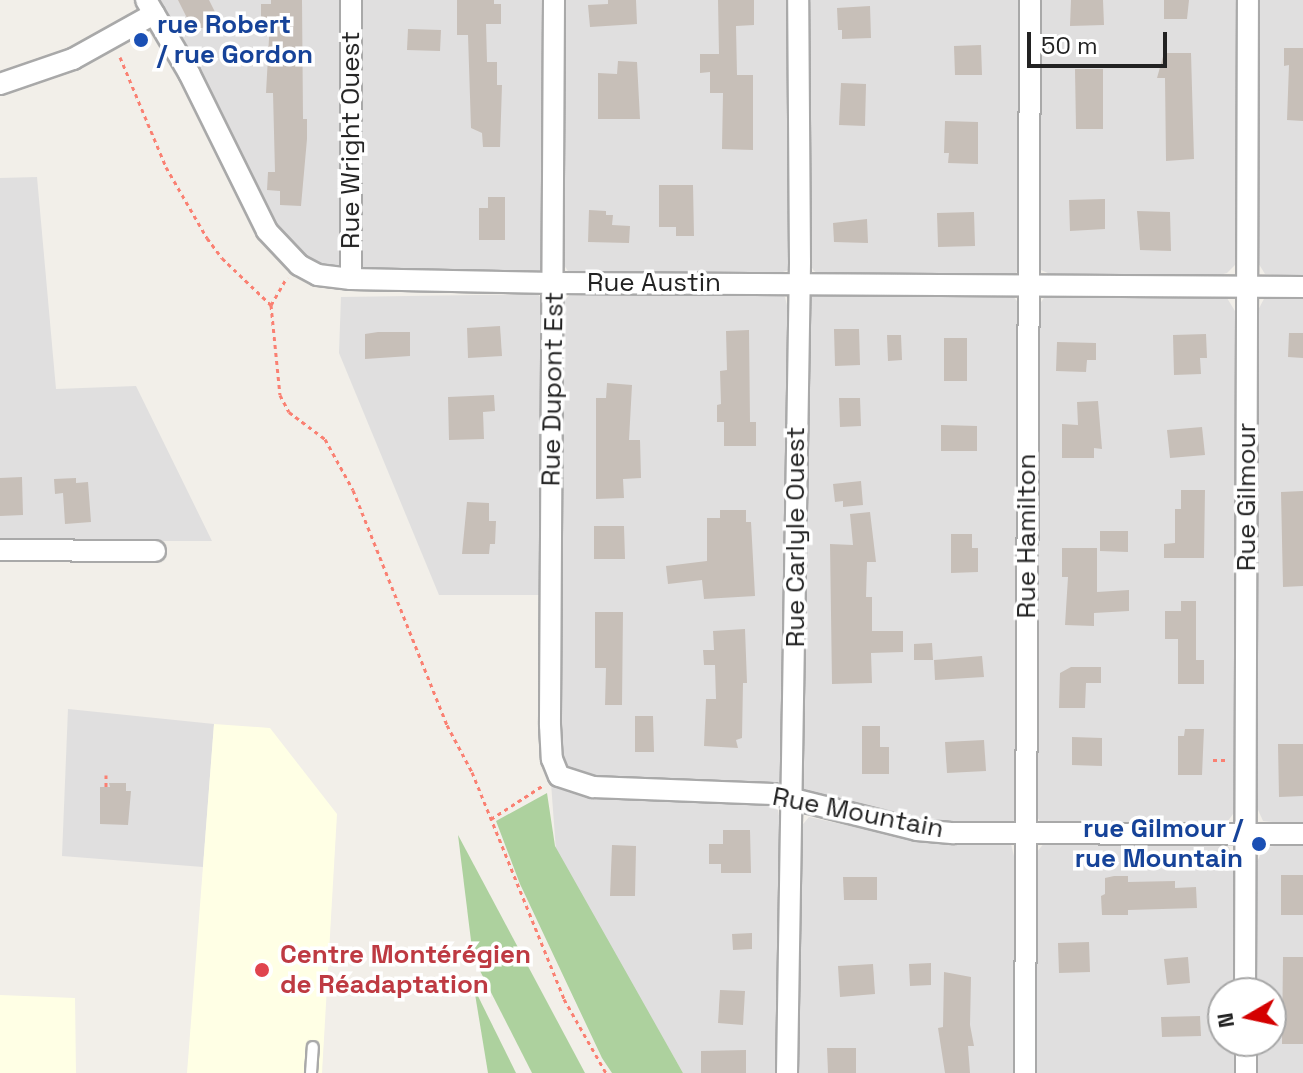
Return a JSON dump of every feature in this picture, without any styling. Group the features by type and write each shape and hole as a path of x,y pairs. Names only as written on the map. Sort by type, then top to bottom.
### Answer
{"street":[{"name":"Rue Wright Ouest","path":"351,0 351,279"},
{"name":"Rue Dupont Est","path":"554,0 550,725 552,759 559,776"},
{"name":"Rue Carlyle Ouest","path":"787,1073 798,284 798,0"},
{"name":"Rue Hamilton","path":"1025,1073 1030,0"},
{"name":"Rue Gilmour","path":"1245,977 1248,0"},
{"name":"Rue Austin","path":"150,7 194,82 267,231 300,266 318,275 351,279 554,283 1303,287"},
{"path":"0,84 56,66 114,38 150,7"},
{"path":"0,550 155,551"},
{"name":"Rue Mountain","path":"559,776 593,787 764,794 917,830 1025,835 1303,834"}],"lane":[{"path":"311,1073 313,1047"}],"path":[{"path":"114,38 129,85 166,167 207,238 222,258 271,305"},
{"path":"300,266 284,280 271,305 280,395 289,412 325,439 346,476 447,725 472,772 564,999 606,1073"},
{"path":"106,775 106,787"},
{"path":"490,819 559,776"}],"shaded area":[{"path":"160,0 343,0 342,264 326,270 311,263 272,223"},
{"path":"358,0 546,0 543,270 534,274 367,273 359,268"},
{"path":"564,0 786,0 791,269 775,275 577,275 568,271 564,265"},
{"path":"808,0 1021,0 1020,266 1016,273 1009,277 823,276 814,271 809,263"},
{"path":"1038,0 1238,0 1238,251 1236,264 1227,273 1216,276 1061,279 1041,270 1037,260"},
{"path":"1257,0 1303,0 1303,277 1265,274 1257,261"},
{"path":"37,177 56,389 136,386 212,541 0,541 0,178"},
{"path":"573,291 779,293 785,297 790,318 782,782 773,786 582,778 570,774 562,762 558,704 563,302"},
{"path":"818,293 1012,295 1021,306 1018,817 1006,827 917,822 804,791 806,304 810,296"},
{"path":"1275,293 1303,293 1303,825 1263,821 1255,803 1257,312 1265,297"},
{"path":"538,294 543,302 542,595 439,595 339,353 341,297"},
{"path":"1046,295 1219,295 1227,298 1238,316 1236,810 1225,825 1042,824 1037,817 1035,311"},
{"path":"68,709 214,724 203,867 62,856"},
{"name":"Centre Montérégien de Réadaptation","path":"214,724 270,728 337,814 322,1073 187,1073"},
{"path":"551,783 573,793 592,796 756,802 771,804 778,810 782,835 778,1073 683,1073 556,851"},
{"path":"809,817 897,836 1011,844 1016,864 1015,1073 795,1073 799,829"},
{"path":"1045,842 1222,844 1229,847 1236,864 1237,977 1207,977 1207,1057 1237,1057 1237,1073 1032,1073 1032,858"},
{"path":"1303,843 1303,1073 1255,1073 1255,1057 1287,1057 1287,977 1255,977 1257,862 1264,847"},
{"path":"0,995 75,998 76,1073 0,1073"}],"green space":[{"path":"547,793 555,846 683,1073 612,1073 602,1058 520,884 496,821"},
{"path":"458,835 585,1073 532,1073 473,957"},
{"path":"474,988 516,1073 488,1073"}],"building":[{"path":"178,0 209,0 219,20 194,32"},
{"path":"271,0 302,0 303,119 307,119 307,139 301,206 280,205 280,191 267,190 268,172 275,172 273,93 266,93 270,20 261,21 261,4 271,4"},
{"path":"457,0 494,0 494,4 501,4 501,24 486,24 487,62 497,62 497,85 502,85 500,147 483,147 482,133 471,128 468,35 457,35"},
{"path":"608,0 636,0 637,24 590,27 588,5 608,4"},
{"path":"718,0 754,0 754,25 736,26 737,75 753,75 753,150 722,149 723,93 710,93 710,72 700,73 700,54 719,54"},
{"path":"1071,0 1103,0 1104,25 1070,26"},
{"path":"1164,0 1189,0 1187,19 1164,19"},
{"path":"870,6 871,38 842,39 842,30 838,30 837,8"},
{"path":"408,29 441,30 440,51 407,50"},
{"path":"981,45 982,75 955,75 954,46"},
{"path":"1284,48 1303,48 1303,121 1287,120 1289,65 1284,66"},
{"path":"1164,53 1191,53 1194,159 1166,161 1165,78 1157,78"},
{"path":"618,61 637,62 640,119 598,119 598,73 617,74"},
{"path":"1075,69 1103,69 1103,129 1076,129"},
{"path":"841,83 866,84 865,126 839,125"},
{"path":"945,121 978,122 978,164 948,163 949,153 944,153"},
{"path":"659,185 693,185 694,236 676,236 676,227 659,227"},
{"path":"488,197 505,197 505,240 479,240 479,208 488,208"},
{"path":"1105,199 1105,229 1070,231 1069,200"},
{"path":"589,210 606,211 606,215 613,215 612,225 630,226 629,243 588,242"},
{"path":"1137,211 1170,212 1171,251 1140,250"},
{"path":"974,212 975,246 938,247 937,213"},
{"path":"867,219 868,243 834,242 833,223"},
{"path":"500,326 502,356 468,358 467,328"},
{"path":"834,329 859,329 860,365 835,366"},
{"path":"749,330 750,422 756,422 756,446 724,446 724,422 717,422 717,405 721,404 720,371 727,370 726,331"},
{"path":"410,332 410,356 365,359 365,334"},
{"path":"1289,333 1303,333 1303,358 1288,357"},
{"path":"1206,334 1207,358 1200,358 1201,374 1174,375 1173,335"},
{"path":"887,335 901,335 902,360 888,361"},
{"path":"944,338 967,338 967,381 944,381"},
{"path":"1057,342 1096,343 1096,360 1087,360 1086,372 1056,371"},
{"path":"607,383 632,385 629,440 640,440 641,478 623,479 624,498 596,499 596,398 606,398"},
{"path":"494,395 495,411 483,412 484,439 449,440 448,397"},
{"path":"839,398 860,398 861,426 840,427"},
{"path":"1098,401 1102,449 1094,448 1094,458 1062,458 1062,424 1078,425 1077,402"},
{"path":"941,425 977,426 977,451 941,451"},
{"path":"1202,427 1205,455 1170,458 1167,430"},
{"path":"22,477 23,515 0,516 0,478"},
{"path":"76,478 76,483 88,482 91,522 65,524 63,493 55,494 54,479"},
{"path":"861,481 863,505 843,507 843,501 835,502 833,484"},
{"path":"1181,490 1205,490 1204,558 1164,558 1164,544 1175,543 1175,509 1181,509"},
{"path":"1303,491 1303,586 1283,587 1281,492"},
{"path":"467,502 489,503 489,521 496,521 495,544 490,544 489,554 462,554"},
{"path":"720,510 746,510 746,522 751,522 755,596 704,599 702,580 668,584 666,566 707,561 707,518 720,518"},
{"path":"870,512 876,562 867,562 866,597 872,597 872,631 903,631 903,652 871,653 872,683 832,684 830,544 853,545 850,514"},
{"path":"594,526 624,526 625,559 594,559"},
{"path":"1100,531 1128,531 1128,552 1100,551"},
{"path":"951,534 972,534 972,548 978,548 978,572 951,573"},
{"path":"1062,548 1097,548 1097,592 1129,590 1129,611 1094,613 1094,626 1065,625 1068,577 1062,577"},
{"path":"1181,601 1196,601 1196,660 1204,660 1204,684 1178,684 1178,639 1165,639 1165,611 1181,611"},
{"path":"595,612 623,612 622,705 605,705 606,668 595,668"},
{"path":"745,629 747,683 743,683 742,738 736,740 738,748 704,746 706,699 716,699 715,665 704,665 703,650 714,650 713,631"},
{"path":"932,643 933,660 914,660 914,644"},
{"path":"982,656 984,677 935,680 934,660"},
{"path":"1071,667 1101,667 1101,683 1086,683 1085,708 1059,708 1060,673"},
{"path":"635,716 653,716 654,752 635,752"},
{"path":"862,726 880,726 880,747 889,747 889,774 862,774"},
{"path":"1185,729 1204,729 1202,775 1178,775 1178,736 1184,736"},
{"path":"1072,737 1102,738 1102,766 1072,765"},
{"path":"984,740 986,771 947,773 945,742"},
{"path":"1278,744 1303,744 1303,796 1279,797"},
{"path":"109,783 126,783 126,791 131,791 128,825 100,824 100,787 110,787"},
{"path":"723,830 750,830 751,873 721,873 721,864 709,864 709,844 723,844"},
{"path":"612,845 636,846 635,896 610,896"},
{"path":"1281,875 1303,875 1303,915 1281,915"},
{"path":"1128,876 1128,882 1175,881 1175,888 1196,887 1197,908 1128,910 1128,915 1102,915 1101,896 1105,894 1105,878"},
{"path":"843,877 877,877 877,900 844,900"},
{"path":"752,933 752,949 733,950 732,934"},
{"path":"1089,942 1090,972 1059,973 1058,943"},
{"path":"1188,957 1190,983 1167,985 1164,959"},
{"path":"1283,957 1303,957 1303,1044 1287,1044 1287,977 1283,977"},
{"path":"931,963 931,985 910,986 909,964"},
{"path":"873,964 875,994 840,997 838,966"},
{"path":"944,972 971,977 970,1025 974,1046 968,1046 970,1073 945,1073 938,1028 943,1027"},
{"path":"720,990 745,991 743,1025 718,1023"},
{"path":"1200,1016 1201,1036 1162,1037 1161,1017"},
{"path":"827,1048 856,1048 856,1073 828,1073"},
{"path":"746,1050 746,1073 701,1073 701,1051"}],"place":[{"name":"rue Robert / rue Gordon","path":"141,40"},
{"name":"rue Gilmour / rue Mountain","path":"1259,844"},
{"name":"Centre Montérégien de Réadaptation","path":"262,970"}]}
